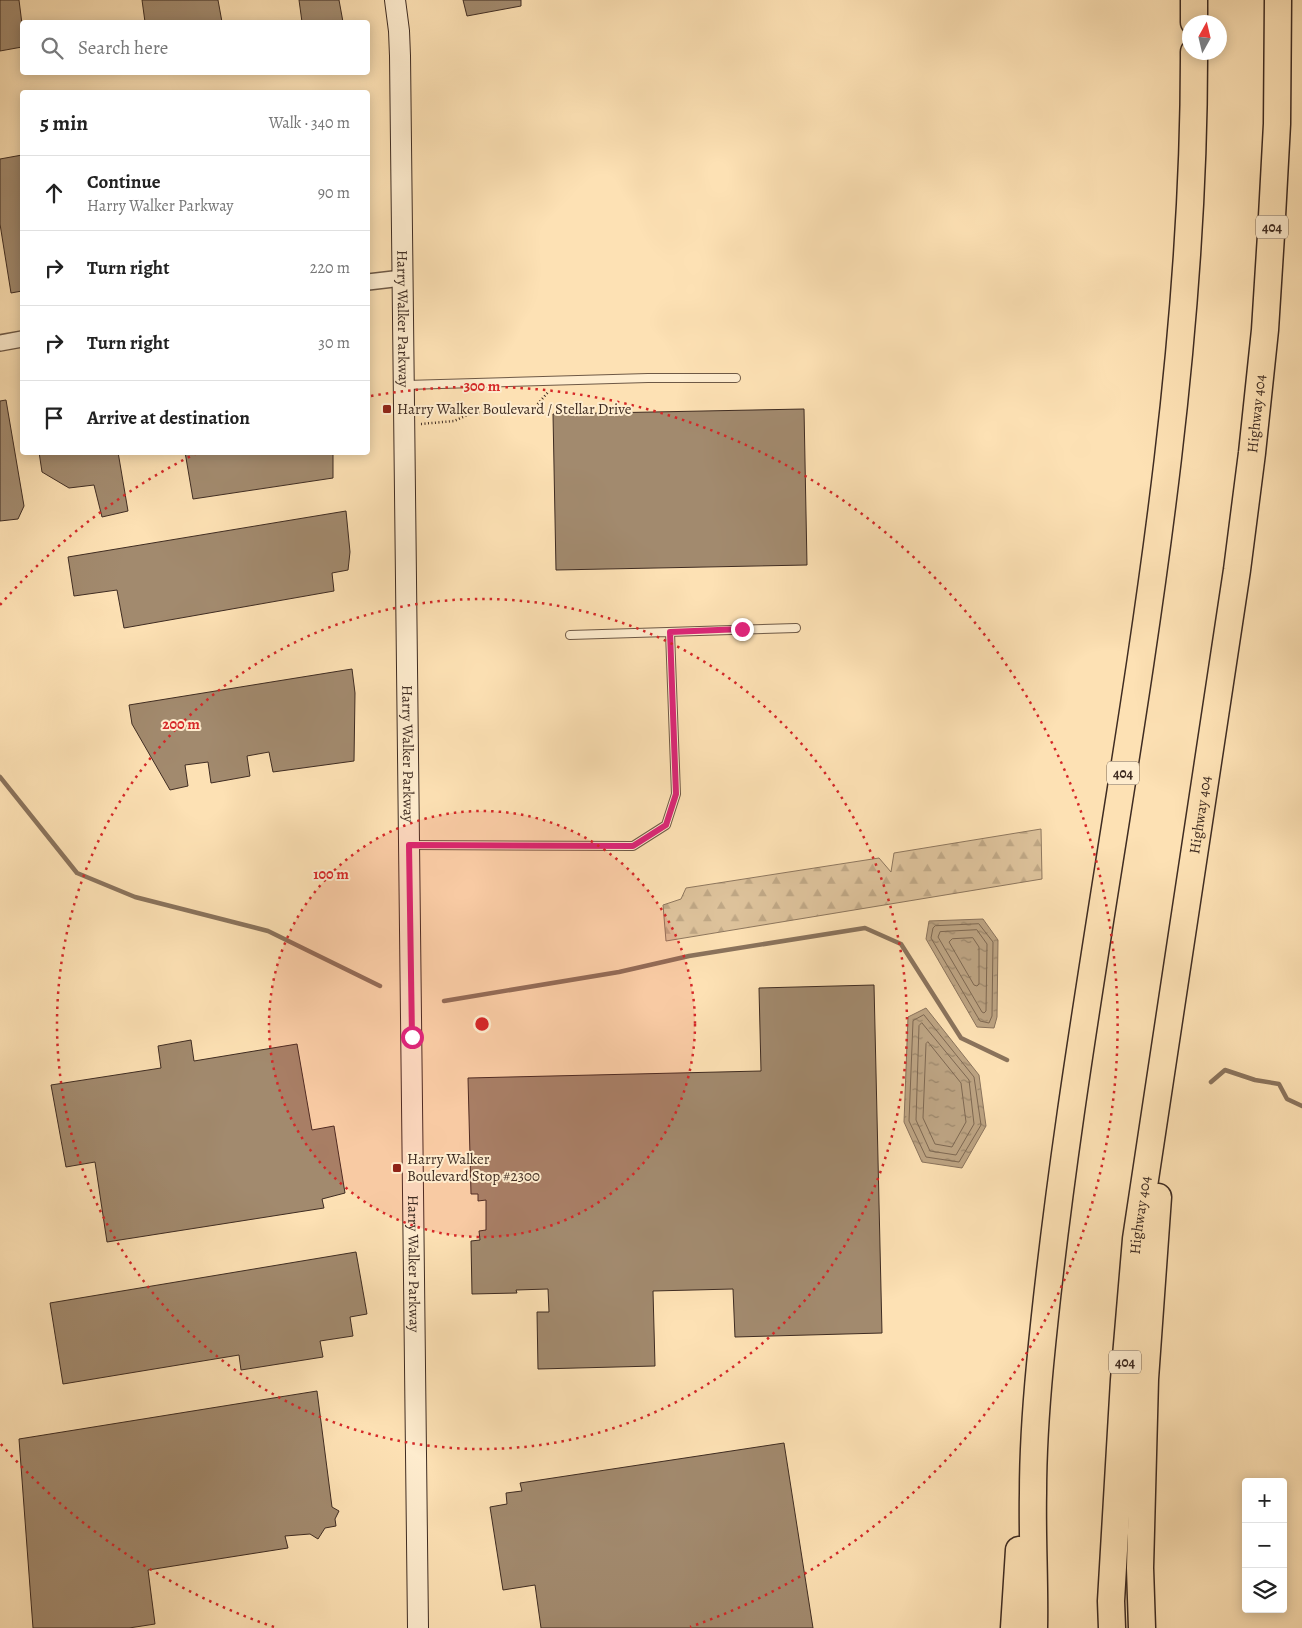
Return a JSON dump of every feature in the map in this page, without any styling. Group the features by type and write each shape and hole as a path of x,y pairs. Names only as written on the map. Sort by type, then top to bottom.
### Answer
{"highway":[{"path":"1194,0 1194,15"},
{"name":"Highway 404","path":"1112,1628 1111,1601 1124,1380 1136,1239 1236,579 1265,330 1277,124 1278,0"},
{"name":"404","path":"1034,1628 1033,1491 1040,1370 1052,1254 1083,1026 1153,584 1175,393 1188,242 1194,60"},
{"path":"1142,1628 1140,1568 1145,1379 1159,1188 1154,1124"},
{"path":"1014,1628 1021,1532 1033,1491"}],"street":[{"name":"Harry Walker Parkway","path":"395,0 399,31 405,425 418,1628"},
{"path":"370,282 402,278"},
{"path":"0,342 20,339"}],"lane":[{"path":"404,385 736,378"},
{"path":"570,635 796,628"},
{"path":"409,845 633,846 666,825 676,794 670,632"}],"path":[{"path":"405,425 454,421 472,413 530,413 557,381"}],"green space":[{"path":"1041,829 1042,879 666,941 663,905 681,899 686,888 879,858 891,872 894,853"}],"water":[{"path":"983,919 998,940 997,1017 994,1028 977,1027 926,939 929,921"},
{"path":"926,1008 979,1075 986,1126 962,1168 922,1162 904,1122 908,1017"}],"building":[{"path":"0,0 19,0 22,20 20,47 0,51"},
{"path":"142,0 218,0 222,20 145,20"},
{"path":"299,0 339,0 343,20 302,20"},
{"path":"463,0 521,0 521,6 467,16"},
{"path":"20,155 20,291 11,293 0,224 0,159"},
{"path":"6,400 24,506 18,519 0,521 0,401"},
{"path":"804,409 807,565 556,570 553,414"},
{"path":"39,455 119,455 128,511 102,517 94,485 69,488 42,472"},
{"path":"186,455 333,455 333,478 193,499"},
{"path":"346,511 350,552 348,570 332,573 334,591 124,628 117,590 74,596 68,557"},
{"path":"352,669 355,693 354,761 273,772 269,752 247,756 250,776 211,783 208,762 185,765 188,786 170,790 132,724 129,705"},
{"path":"874,985 882,1333 735,1337 733,1289 653,1291 655,1366 538,1369 537,1312 549,1312 548,1289 516,1290 517,1293 472,1294 471,1241 480,1240 479,1231 486,1230 486,1200 478,1201 478,1194 471,1194 468,1078 761,1071 759,988"},
{"path":"191,1040 194,1061 297,1044 312,1130 334,1126 345,1193 322,1199 324,1208 107,1242 95,1162 66,1167 51,1085 161,1068 158,1046"},
{"path":"356,1252 367,1314 350,1317 353,1336 320,1341 323,1357 241,1370 239,1355 63,1384 50,1303"},
{"path":"317,1391 332,1507 339,1511 335,1519 336,1526 325,1528 318,1539 310,1534 285,1536 288,1548 148,1570 155,1624 129,1628 33,1628 19,1439"},
{"path":"784,1443 813,1628 541,1628 535,1585 503,1590 490,1507 507,1504 506,1493 522,1491 520,1483"}],"waterway":[{"path":"0,777 77,873 135,897 268,931 380,986"},
{"path":"444,1001 619,972 689,956 865,928 901,944 961,1038 1007,1060"},
{"path":"1211,1082 1225,1070 1255,1080 1279,1084 1287,1099 1302,1106"}],"place":[{"name":"Harry Walker Boulevard / Stellar Drive","path":"387,409"},
{"name":"Harry Walker Boulevard Stop #2300","path":"397,1168"}],"route":[{"path":"412,1037 409,845 633,846 666,825 676,794 670,632 742,629"}]}
